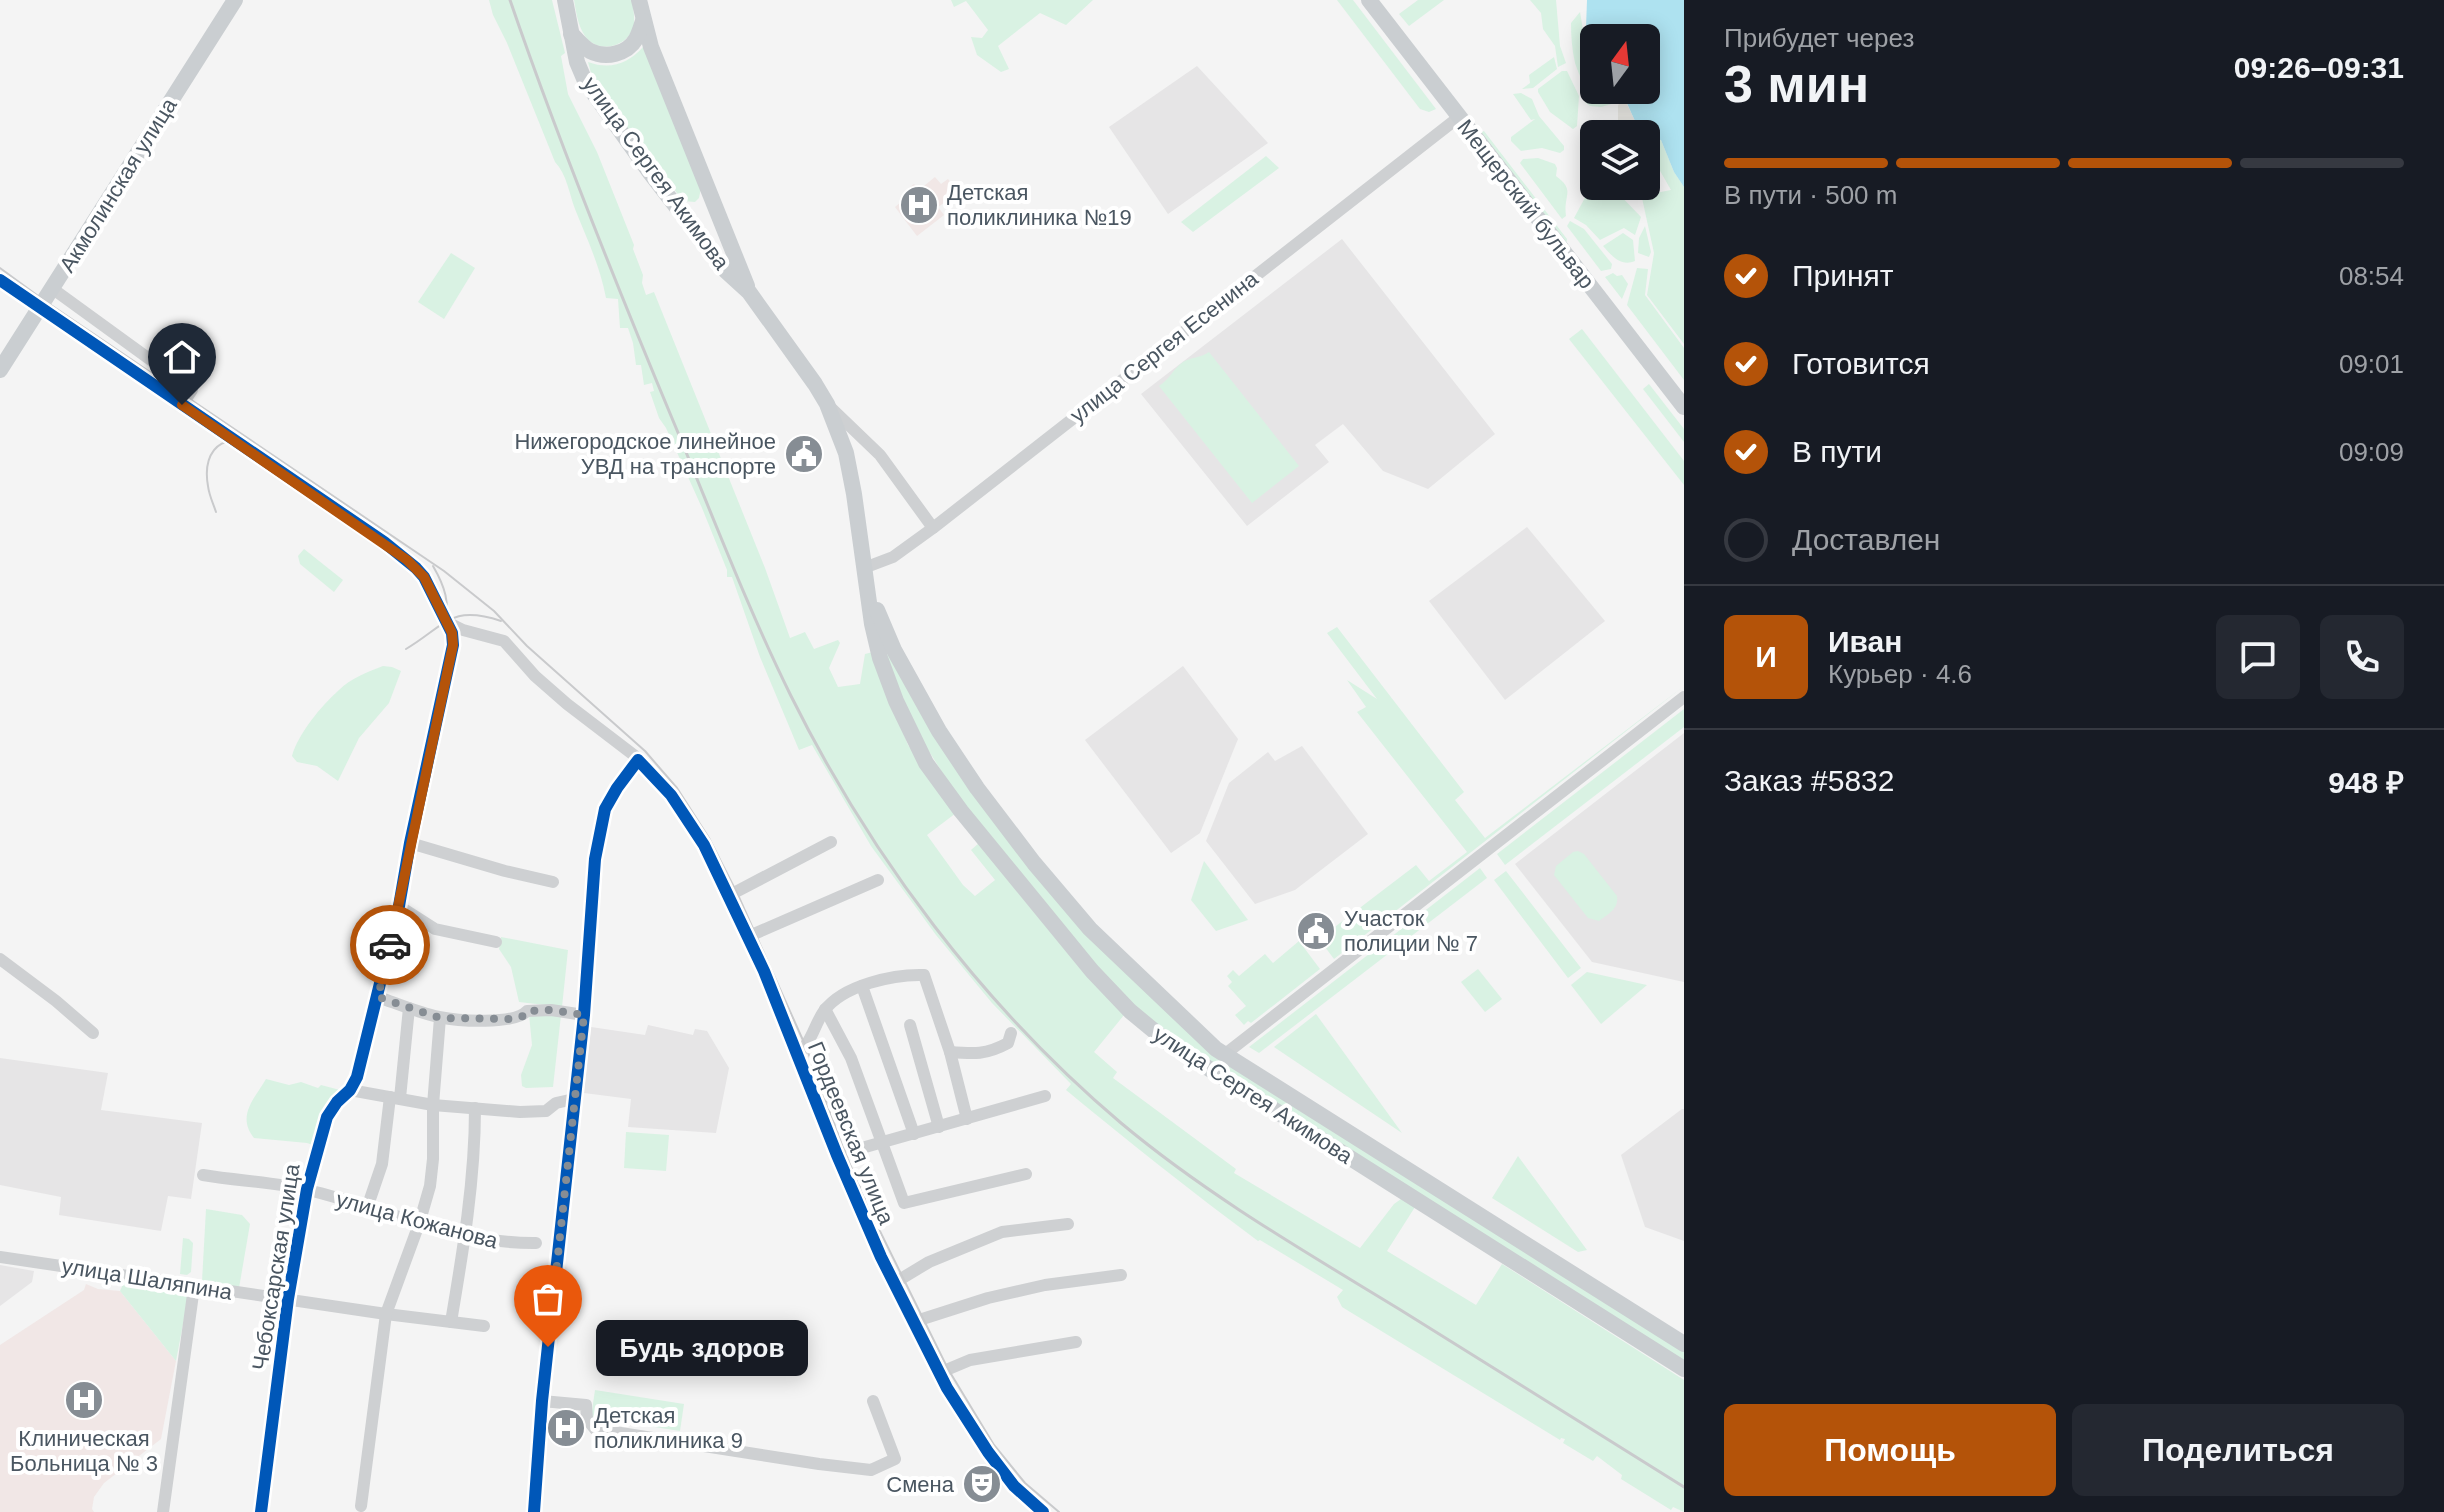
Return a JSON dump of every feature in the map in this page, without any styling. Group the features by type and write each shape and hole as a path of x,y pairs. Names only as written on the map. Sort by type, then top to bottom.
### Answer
{"main road":[{"name":"Акмолинская улица","path":"0,370 235,0"},
{"name":"улица Сергея Акимова","path":"565,0 577,62 585,81 648,170 726,271 749,292 827,404 846,453 872,624 887,652 977,788 1034,863 1090,929 1224,1055 1480,1213 1684,1344"},
{"name":"улица Сергея Акимова","path":"639,0 662,75 749,292"},
{"name":"Мещерский бульвар","path":"1369,0 1684,407"},
{"path":"571,34 589,50 602,55 615,54 628,48 636,39 643,21"},
{"path":"681,212 696,210 711,196"},
{"name":"улица Сергея Акимова","path":"887,652 896,701 926,763 961,811 1092,971 1139,1019 1210,1071 1684,1369"}],"street":[{"name":"улица Сергея Есенина","path":"864,568 893,557 933,528 1459,117"},
{"name":"Чебоксарская улица","path":"0,280 407,560 424,577 452,633 453,645 378,997 357,1077 327,1117 307,1189 288,1299 261,1512"},
{"path":"53,289 192,390 182,405"},
{"path":"827,404 880,455 933,528"},
{"name":"Гордеевская улица","path":"445,621 463,630 504,641 535,676 637,758 671,795 704,845 728,896 837,1155 894,1283 939,1373 988,1452 1014,1486 1038,1508"},
{"path":"1224,1055 1684,697"},
{"path":"534,1512 542,1401 584,1015 597,843 605,809 637,758"},
{"path":"728,896 831,842"},
{"path":"410,843 553,882"},
{"path":"747,937 878,880"},
{"path":"399,906 435,929 496,942"},
{"path":"0,959 93,1033"},
{"path":"797,1054 806,1047 825,1009 839,998 862,986 904,975 924,975 950,1052 967,1119"},
{"path":"862,986 914,1134"},
{"path":"378,997 440,1018 512,1019 523,1016 527,1011 551,1010 584,1015"},
{"path":"367,1208 382,1164 409,1008"},
{"path":"825,1009 851,1058 904,1203 1026,1174"},
{"path":"361,1506 386,1314 430,1186 440,1018"},
{"path":"910,1025 939,1127"},
{"path":"950,1052 992,1052 1008,1043 1011,1033"},
{"path":"350,1090 433,1105 520,1112 546,1111 556,1103 574,1099"},
{"path":"837,1155 1045,1096"},
{"path":"451,1322 466,1235 475,1108"},
{"name":"улица Кожанова","path":"203,1175 307,1189 419,1224 507,1244 536,1243"},
{"path":"894,1283 929,1262 1002,1232 1068,1224"},
{"name":"улица Шаляпина","path":"0,1257 484,1326"},
{"path":"913,1322 988,1298 1045,1285 1121,1275"},
{"path":"163,1512 194,1287"},
{"path":"939,1373 970,1360 1076,1342"},
{"path":"542,1401 586,1405 587,1419 595,1429 871,1470 895,1459 873,1401"},
{"path":"1020,1512 1038,1508"}],"shaded area":[{"path":"1197,66 1268,143 1168,214 1109,127"},
{"name":"Детская поликлиника №19","path":"935,177 941,184 948,179 963,198 955,203 951,198 938,207 944,215 917,236 895,207 907,197 904,192 914,184 919,190"},
{"path":"1342,239 1495,434 1428,489 1383,471 1343,424 1315,445 1329,462 1247,526 1141,394"},
{"path":"1527,527 1605,621 1505,700 1429,601"},
{"path":"1183,666 1238,739 1200,833 1171,853 1085,740"},
{"path":"1684,733 1684,982 1592,962 1515,864"},
{"path":"1302,746 1368,834 1295,890 1255,904 1206,841 1229,783 1268,752 1275,761"},
{"path":"648,1025 693,1035 695,1029 707,1031 729,1068 716,1133 628,1127 631,1099 584,1093 591,1027 645,1035"},
{"path":"0,1058 108,1073 101,1110 202,1123 191,1199 168,1196 161,1231 59,1215 61,1197 0,1185"},
{"path":"1682,1109 1684,1241 1645,1227 1621,1155"},
{"path":"0,1265 34,1271 32,1282 0,1306"},
{"name":"Клиническая Больница № 3","path":"86,1284 98,1289 120,1291 176,1361 161,1439 104,1483 94,1497 94,1512 0,1512 0,1345 84,1290"}],"green space":[{"path":"489,0 552,0 565,53 561,56 568,94 597,152 634,245 646,295 654,292 790,638 805,632 814,649 838,640 840,643 829,668 838,687 860,684 865,654 873,652 908,745 956,813 927,835 963,885 975,896 995,880 971,850 979,843 1124,1015 1094,1052 1117,1072 1113,1078 1236,1169 1234,1173 1360,1248 1401,1199 1415,1207 1387,1251 1476,1305 1502,1264 1684,1380 1684,1512 1673,1507 1671,1510 1621,1479 1622,1475 1597,1456 1593,1461 1563,1443 1565,1439 1560,1440 1342,1307 1337,1297 1343,1290 1258,1241 1066,1090 1071,1084 992,1003 936,935 871,846 812,745 799,750 760,657 732,577 727,577 702,508 659,418 650,392 654,391 652,383 644,385 641,365 636,365 628,328 620,328 618,299 606,298 597,264 565,178 555,162"},
{"path":"574,0 632,0 634,25 631,33 612,46 591,42 581,28"},
{"path":"951,0 1093,0 1066,25 1040,13 998,46 1009,69 1001,72 977,55 971,37 982,38 988,30 966,1 954,7"},
{"path":"1337,0 1353,0 1436,109 1429,112 1420,109"},
{"path":"1418,0 1444,0 1409,26 1399,14"},
{"path":"1530,0 1556,0 1560,46 1566,63 1558,67 1555,46 1543,29 1541,13"},
{"path":"1580,12 1580,77 1575,63 1571,23"},
{"path":"643,47 701,188 695,202 683,201 594,84 588,62 618,64"},
{"path":"1554,57 1557,69 1533,88 1522,89 1530,83 1529,75"},
{"path":"1562,71 1567,71 1579,96 1577,126 1573,129 1550,112 1538,92"},
{"path":"1521,93 1532,99 1539,116 1564,146 1560,153 1542,148 1521,151 1511,141 1511,137 1535,119 1531,120 1513,94"},
{"path":"1588,104 1612,104 1601,107"},
{"path":"1484,131 1567,239 1566,247 1479,133"},
{"path":"1660,140 1684,187 1684,344 1647,295 1654,253 1642,200 1660,200 1660,192 1671,190 1660,171"},
{"path":"1266,156 1279,168 1193,232 1181,222"},
{"path":"1538,158 1555,164 1556,176 1566,185 1566,216 1562,219 1520,163 1523,159"},
{"path":"1584,200 1625,200 1641,217 1635,235 1624,228 1600,240 1586,225 1574,218"},
{"path":"1570,221 1584,229 1612,264 1611,269 1601,271 1567,226"},
{"path":"1645,226 1651,252 1649,257 1638,253 1639,238"},
{"path":"1623,233 1633,240 1635,261 1621,262 1603,246"},
{"path":"451,253 475,268 444,319 418,302"},
{"path":"1637,268 1648,269 1645,295 1684,348 1684,380 1627,305"},
{"path":"1613,273 1622,275 1628,284 1622,299 1605,277"},
{"path":"1582,329 1684,461 1684,485 1569,339"},
{"path":"1209,352 1299,466 1252,503 1159,386 1183,362"},
{"path":"1649,384 1684,429 1684,442 1643,389"},
{"path":"304,549 343,580 334,592 300,564 298,556"},
{"path":"1337,627 1464,792 1455,800 1485,838 1684,686 1334,959 1319,939 1416,865 1429,881 1467,852 1357,712 1366,707 1347,680 1377,699 1327,633"},
{"path":"892,653 955,764 1180,1023 1684,1350 1684,1363 1172,1040 1099,972 964,807 920,737 884,656"},
{"path":"383,666 401,671 389,703 359,738 338,781 317,766 297,762 292,756 295,748 325,704 349,682"},
{"path":"1684,709 1684,727 1505,865 1497,854"},
{"path":"1578,851 1584,854 1617,896 1615,908 1599,921 1588,918 1554,875 1556,866"},
{"path":"1204,861 1248,920 1216,931 1191,900"},
{"path":"1480,868 1487,878 1259,1053 1249,1047"},
{"path":"1506,871 1581,968 1568,978 1494,880"},
{"path":"501,937 568,950 562,1007 519,1002 511,967 499,949"},
{"path":"1299,941 1320,969 1251,1023 1248,1021 1244,1025 1235,1015 1246,1006 1228,986 1232,982 1227,976 1233,970 1239,976 1265,954 1273,963"},
{"path":"1478,969 1502,999 1485,1012 1461,982"},
{"path":"1587,972 1647,985 1601,1024 1571,985"},
{"path":"529,1014 561,1015 553,1087 522,1086 521,1075 532,1045"},
{"path":"1316,1014 1402,1133 1274,1047"},
{"path":"266,1079 289,1085 301,1082 318,1088 321,1085 340,1090 321,1119 313,1145 254,1138 249,1130 247,1115"},
{"path":"626,1132 669,1135 666,1171 624,1168"},
{"path":"1518,1156 1587,1250 1578,1252 1492,1198"},
{"path":"206,1209 242,1215 250,1224 239,1288 202,1281"},
{"path":"183,1238 193,1243 191,1272 187,1275 180,1274"},
{"path":"125,1280 189,1293 176,1361 120,1291"},
{"path":"595,1390 684,1404 680,1431 591,1417"}],"sand":[{"path":"1627,104 1635,120 1618,120 1618,106"}],"water":[{"path":"1587,0 1684,0 1684,187 1660,140 1660,120 1635,120 1627,104 1660,104 1660,24 1586,24"}],"tram line":[{"path":"0,268 444,571 494,611 527,646 645,751 677,788 709,838 738,895 806,1047 845,1153 872,1215 948,1369 994,1445 1025,1483 1059,1512"},
{"path":"216,512 208,486 210,457 214,450 227,442 247,445"},
{"path":"433,566 446,595 447,610 443,626"},
{"path":"406,649 459,616 484,616 501,621"}],"railway":[{"path":"510,0 610,266 775,662 822,756 894,871 934,926 1022,1030 1070,1078 1121,1123 1187,1174 1257,1221 1684,1487"}],"cycle path":[{"path":"0,280 384,542 424,577 452,633 453,645 399,906 357,1077 327,1117 307,1189 288,1299 261,1512"},
{"path":"534,1512 542,1401 584,1015 595,859 605,809 638,760 671,795 704,845 764,971 881,1257 947,1388 1014,1486 1043,1512"}],"way so far":[{"path":"390,945 378,997 440,1018 512,1019 523,1016 527,1011 551,1010 584,1015 548,1347"}],"place":[{"name":"Детская поликлиника №19","path":"919,205"},
{"name":"Нижегородское линейное УВД на транспорте","path":"804,454"},
{"name":"Участок полиции № 7","path":"1316,931"},
{"name":"Будь здоров","path":"548,1347"},
{"name":"Клиническая Больница № 3","path":"84,1400"},
{"name":"Детская поликлиника 9","path":"566,1428"},
{"name":"Смена","path":"982,1484"}],"route":[{"path":"182,405 407,560 424,577 452,633 453,645 390,945"}]}
